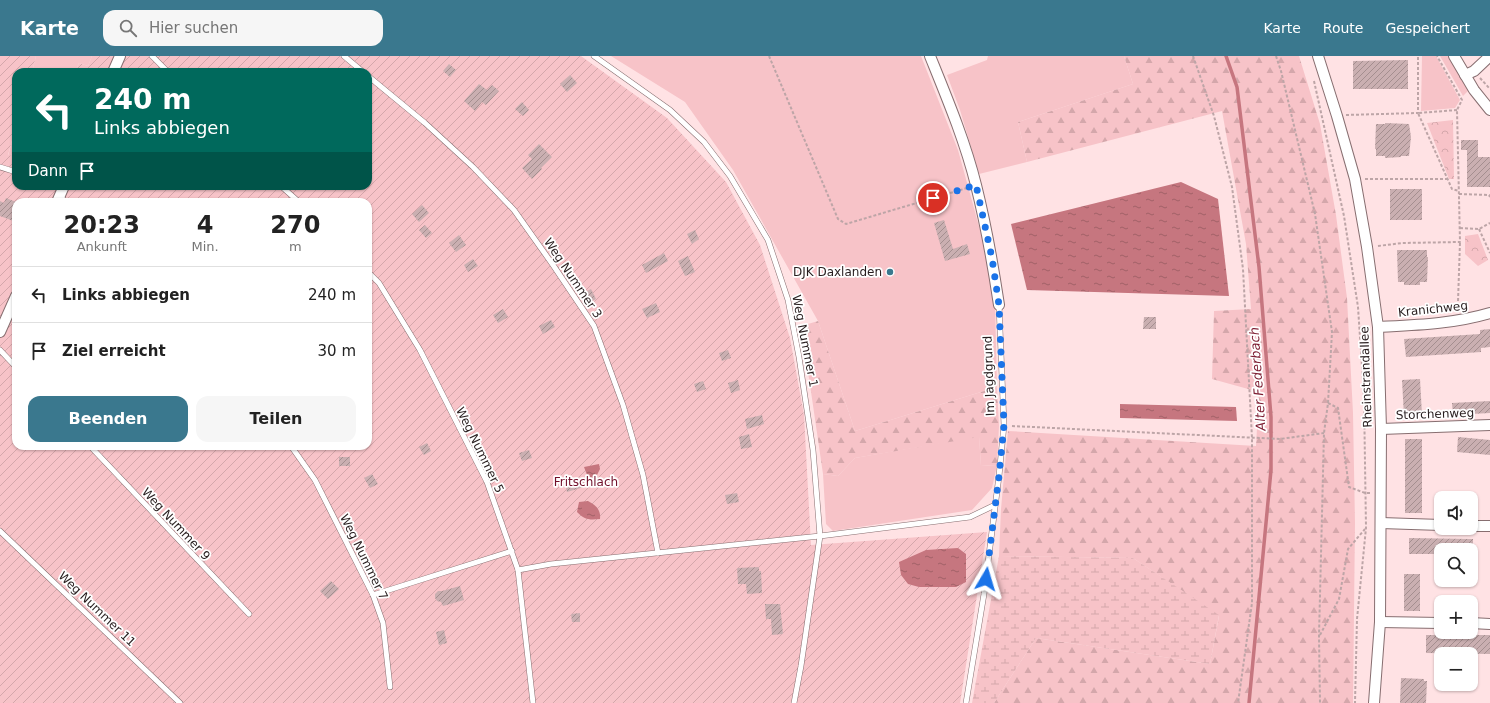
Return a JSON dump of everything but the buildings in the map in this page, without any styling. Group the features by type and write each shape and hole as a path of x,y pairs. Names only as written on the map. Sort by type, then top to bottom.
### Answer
{"street":[{"path":"115,68 120,56"},
{"name":"Im Jagdgrund","path":"930,56 963,140 976,185 992,258 999,305"},
{"name":"Rheinstrandallee","path":"1318,56 1355,179 1367,247 1378,327 1381,429 1380,622 1374,703"},
{"path":"1454,56 1470,73 1474,90 1490,110"},
{"path":"1470,73 1490,56"},
{"path":"0,332 12,305"},
{"name":"Kranichweg","path":"1378,327 1460,320 1490,313"},
{"name":"Storchenweg","path":"1381,429 1490,425"},
{"path":"1381,523 1434,525"},
{"path":"1478,526 1490,526"},
{"path":"1380,622 1434,623"},
{"path":"1478,623 1490,624"}],"lane":[{"path":"152,56 164,68"},
{"path":"344,56 358,68"},
{"name":"Weg Nummer 1","path":"594,56 670,110 704,142 730,176 768,240 788,300 799,357 812,450 820,536 802,666 794,703"},
{"name":"Weg Nummer 3","path":"372,79 425,123 473,167 514,210 594,326 623,405 639,461 648,497 658,553"},
{"path":"0,167 12,171"},
{"path":"286,190 294,198"},
{"name":"Weg Nummer 5","path":"372,276 379,283 420,350 487,482 518,570 533,703"},
{"name":"Im Jagdgrund","path":"966,703 984,594 1004,425 999,305"},
{"path":"0,350 12,363"},
{"name":"Weg Nummer 9","path":"94,450 248,614"},
{"name":"Weg Nummer 7","path":"295,450 315,480 373,595 383,623 390,687"},
{"path":"518,570 558,563 820,536 970,517 995,505"},
{"name":"Weg Nummer 11","path":"0,531 180,703"},
{"path":"373,595 512,551"}],"path":[{"path":"769,56 838,219 846,224 976,185"},
{"path":"1193,56 1214,116 1232,187 1244,269 1252,438 1252,603 1238,703"},
{"path":"1276,56 1281,71 1316,222 1332,332 1328,403 1324,433 1319,636 1320,703"},
{"path":"1418,56 1418,113 1452,189 1459,192 1489,195 1490,197"},
{"path":"1438,56 1462,100 1457,110 1460,228 1458,302 1460,320"},
{"path":"1470,73 1490,89"},
{"path":"1314,80 1344,216 1358,306 1364,397 1366,528 1357,619 1355,703"},
{"path":"1337,116 1457,110"},
{"path":"1355,179 1448,179"},
{"path":"1460,228 1479,229 1490,223"},
{"path":"1479,229 1490,254"},
{"path":"1367,247 1402,243 1460,242"},
{"path":"1328,403 1338,408 1350,487 1366,493 1380,492"},
{"path":"1004,425 1280,439 1324,433"},
{"path":"1319,636 1339,599 1348,548 1366,528"}],"green space":[{"name":"Fritschlach","path":"0,56 36,56 33,68 12,68 12,140 8,155 12,156 12,190 372,190 372,68 77,68 79,63 88,66 92,56 581,56 667,118 726,182 760,245 790,338 804,415 811,545 987,532 960,703 0,703"},
{"path":"36,56 92,56 88,66 79,63 77,68 33,68"},
{"name":"DJK Daxlanden","path":"611,56 921,56 958,150 983,241 995,304 997,387 855,431 818,321 733,170 685,102"},
{"path":"988,56 1124,56 1133,84 1018,122 1027,162 979,174 960,110 947,75 987,60"},
{"path":"1124,56 1299,56 1320,124 1336,215 1347,298 1353,413 1355,523 1353,703 994,703 1036,638 1210,664 1219,616 1133,558 999,556 1001,509 1008,431 1256,446 1259,392 1212,379 1214,311 1251,309 1246,244 1222,111 1027,162 1018,122 1133,84"},
{"path":"1422,56 1436,56 1460,100 1455,108 1421,111"},
{"path":"1440,56 1449,56 1469,90 1463,96"},
{"path":"1453,120 1454,179 1449,179 1427,123"},
{"path":"12,141 12,156 8,156"},
{"path":"1478,234 1488,260 1478,266 1465,254 1465,236"},
{"path":"818,321 855,431 997,387 999,426 997,465 981,466 979,437 855,458 838,476 823,474 809,378 798,327"},
{"path":"979,436 981,466 997,465 992,488 972,510 833,531 826,524 823,474 838,476 855,458"},
{"path":"999,556 1133,558 1219,615 1210,664 1036,638 994,703 972,703"}],"water":[{"path":"1181,182 1218,199 1229,296 1027,290 1011,224"},
{"path":"1120,404 1236,407 1237,421 1120,418"},
{"path":"599,464 600,469 596,477 591,478 587,475 584,467"},
{"path":"588,501 597,508 600,513 600,519 587,519 582,517 577,512 579,502"},
{"path":"958,548 966,554 966,582 956,587 919,587 908,584 901,575 899,562 926,550"}],"waterway":[{"name":"Alter Federbach","path":"1226,56 1237,87 1259,267 1271,417 1271,470 1249,703"}],"place":[{"name":"DJK Daxlanden","path":"890,272"}],"route":[{"path":"933,198 976,185 992,258 999,305 1004,425 986,579"}]}
